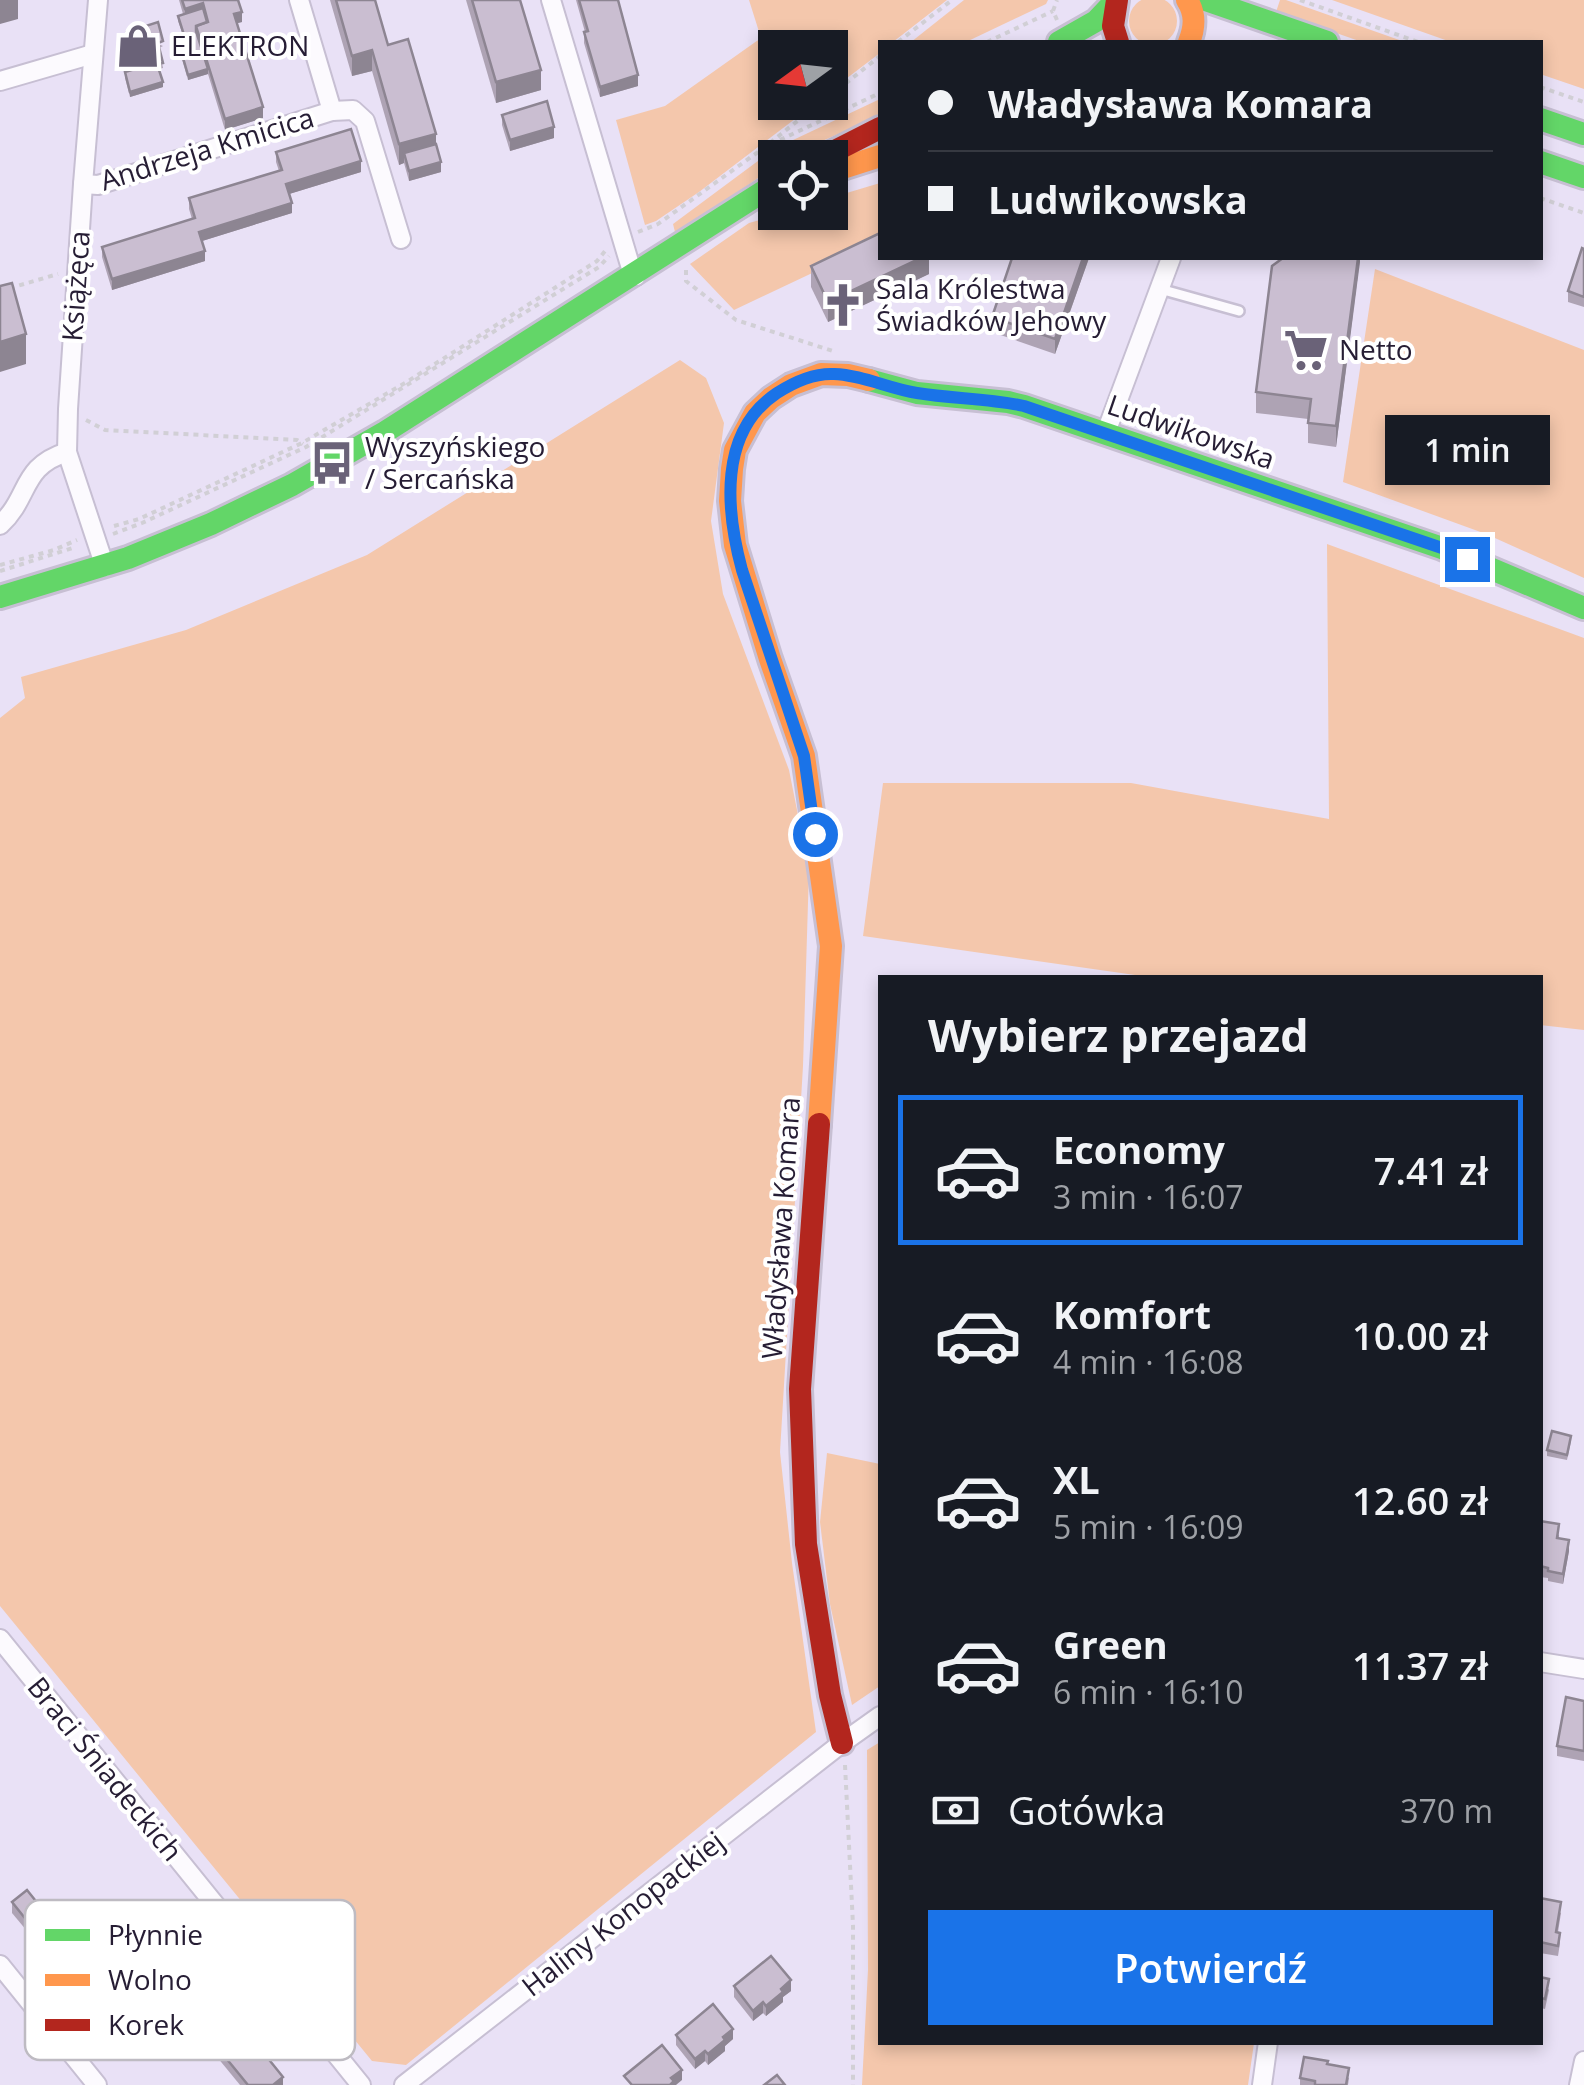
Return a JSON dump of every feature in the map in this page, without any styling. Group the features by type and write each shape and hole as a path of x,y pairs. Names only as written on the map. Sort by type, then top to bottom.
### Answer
{"street":[{"name":"Książęca","path":"98,0 67,452 105,567"},
{"path":"299,0 332,111 353,110 366,121 401,239"},
{"path":"551,0 636,276"},
{"path":"1063,40 1096,21 1116,0"},
{"path":"1116,0 1112,20 1117,40"},
{"path":"1187,0 1194,18 1190,40"},
{"path":"1206,0 1321,40"},
{"path":"0,81 93,54"},
{"name":"Andrzeja Kmicica","path":"83,184 98,186 332,111"},
{"path":"1543,119 1584,134"},
{"path":"848,145 878,129"},
{"path":"848,166 878,157"},
{"path":"1543,163 1584,177"},
{"path":"0,598 105,567 180,539 332,463 758,196"},
{"path":"1106,435 1170,260"},
{"name":"Ludwikowska","path":"770,398 790,384 834,374 916,393 1024,406 1442,548 1584,608"},
{"name":"Władysława Komara","path":"770,398 755,413 736,450 730,501 740,562 804,756 831,946 800,1390 806,1544 830,1695 842,1743"},
{"path":"0,525 14,509 34,470 48,458 67,452"},
{"name":"Braci Śniadeckich","path":"0,1640 211,1900"},
{"path":"1543,1662 1584,1669"},
{"name":"Haliny Konopackiej","path":"404,2085 878,1717"},
{"path":"0,1965 25,1996"},
{"path":"1262,2085 1268,2045"},
{"path":"77,2060 97,2085"},
{"name":"Braci Śniadeckich","path":"341,2060 361,2085"},
{"path":"1579,2085 1584,2061"}],"lane":[{"path":"1160,289 1239,311"}],"path":[{"path":"901,40 952,0"},
{"path":"1300,0 1412,40"},
{"path":"991,40 1053,11"},
{"path":"848,82 878,58"},
{"path":"1543,87 1584,102"},
{"path":"780,140 878,94"},
{"path":"774,140 799,120"},
{"path":"632,235 658,224 758,152"},
{"path":"1543,199 1584,213"},
{"path":"105,529 139,518 304,445 597,262 613,242"},
{"path":"112,534 142,524 304,445 599,267 616,249"},
{"path":"686,260 686,281 736,320 832,350"},
{"path":"0,291 78,268"},
{"path":"68,409 105,430 297,440 304,445"},
{"path":"0,568 83,537"},
{"path":"0,568 81,546"},
{"path":"842,1743 853,1924 852,2085"}],"shaded area":[{"path":"1144,-1 1162,-1 1175,12 1175,30 1167,40 1139,40 1131,30 1131,12"},
{"path":"749,0 947,0 896,40 878,40 878,55 848,77 848,30 758,30"},
{"path":"964,0 1048,0 970,40 914,40"},
{"path":"1280,0 1286,0 1399,40 1356,40 1276,12"},
{"path":"1332,0 1584,0 1584,89 1543,75 1543,40 1445,40"},
{"path":"758,40 758,120 794,120 767,140 758,140 758,147 699,192 645,225 616,120 665,106"},
{"path":"878,100 878,116 825,140 793,140 835,120 848,120 848,114"},
{"path":"758,161 758,178 676,236 673,224"},
{"path":"878,184 878,242 734,310 690,264 758,220 758,230 848,230 848,193"},
{"path":"1375,269 1584,350 1584,578 1486,534 1343,482"},
{"path":"680,360 706,378 724,423 711,521 723,594 789,770 809,870 803,1066 780,1452 816,1732 406,2065 372,2061 355,2040 355,1900 240,1900 0,1606 0,718 25,698 21,677 186,630 367,555"},
{"path":"1327,544 1584,638 1584,1030 1543,1025 1543,975 1135,975 863,936 883,783 1131,783 1329,819"},
{"path":"827,1453 878,1464 878,1687 852,1705 830,1604 820,1522"},
{"path":"878,1743 878,2045 1254,2045 1248,2085 862,2085 868,1970 867,1750"}],"building":[{"path":"182,0 238,0 242,12 234,14 263,107 225,119 196,26 208,22 203,3 185,9"},
{"path":"336,0 375,0 388,45 408,39 436,134 399,144 372,50 352,56"},
{"path":"472,0 520,0 541,70 496,82"},
{"path":"579,0 618,0 638,75 600,87"},
{"path":"203,8 207,22 196,26 196,31 208,69 188,75 177,37 184,35 178,16"},
{"path":"158,22 163,63 157,64 163,82 130,92 125,72 132,70 126,52 134,50 127,32"},
{"path":"547,101 554,127 510,140 502,115"},
{"path":"351,129 361,161 286,184 292,203 199,232 205,251 112,279 102,247 195,218 189,198 282,170 276,152"},
{"path":"436,144 441,162 409,171 404,153"},
{"path":"878,234 878,260 917,260 828,302 811,266"},
{"path":"1584,249 1584,297 1568,291"},
{"path":"1011,260 1082,260 1055,339 992,317"},
{"name":"Netto","path":"1280,260 1358,260 1336,426 1308,423 1311,399 1256,392 1272,266"},
{"path":"12,283 26,334 0,342 0,286"},
{"path":"1552,1431 1571,1436 1567,1455 1547,1450"},
{"path":"1543,1521 1559,1524 1557,1538 1569,1540 1563,1574 1543,1567"},
{"path":"1566,1697 1584,1701 1584,1751 1557,1746"},
{"path":"27,1890 35,1900 25,1900 25,1918 12,1902"},
{"path":"1543,1899 1561,1902 1558,1946 1543,1943"},
{"path":"771,1956 791,1980 766,2006 763,2002 753,2011 734,1986"},
{"path":"1543,1978 1549,1979 1543,1998"},
{"path":"713,2004 733,2029 708,2054 705,2051 695,2059 676,2035"},
{"path":"662,2045 682,2070 671,2078 674,2081 670,2085 632,2085 624,2076"},
{"path":"1304,2057 1349,2068 1346,2085 1315,2085 1315,2081 1300,2078"},
{"path":"228,2060 269,2060 283,2077 273,2085 248,2085"},
{"path":"777,2075 785,2085 764,2085"}],"traffic: fast":[{"path":"1063,40 1096,21 1116,0"},
{"path":"1206,0 1321,40"},
{"path":"1543,120 1584,134"},
{"path":"1543,163 1584,177"},
{"path":"0,597 128,558 292,485 385,432 758,195"},
{"path":"869,380 917,393 1024,406 1442,548 1584,608"}],"traffic: slow":[{"path":"1187,0 1194,21 1190,40"},
{"path":"848,166 878,157"},
{"path":"819,1124 831,946 804,756 735,545 730,501 732,469 735,450 755,413 791,385 821,374 869,380"}],"traffic: jam":[{"path":"1117,0 1113,26 1117,40"},
{"path":"848,144 878,129"},
{"path":"819,1124 800,1389 806,1544 830,1695 842,1743"}],"place":[{"name":"ELEKTRON","path":"138,46"},
{"name":"Sala Królestwa Świadków Jehowy","path":"843,305"},
{"name":"Netto","path":"1306,350"},
{"name":"Wyszyńskiego / Sercańska","path":"332,463"}],"route":[{"path":"815,834 804,756 742,570 730,501 732,469 744,430 755,413 790,384 834,374 916,393 1024,406 1467,559"}]}
